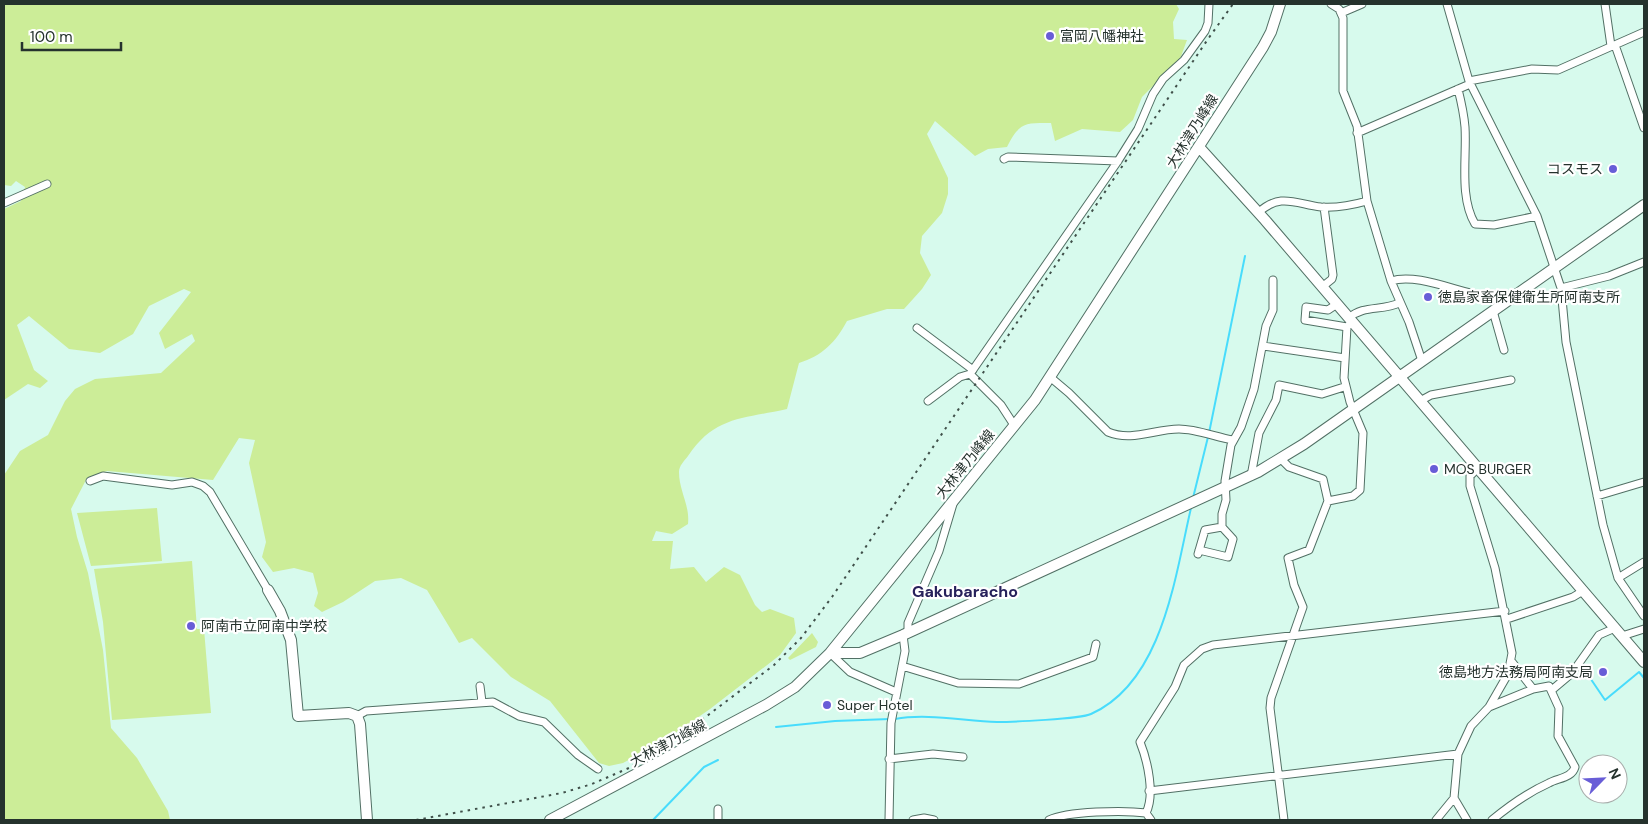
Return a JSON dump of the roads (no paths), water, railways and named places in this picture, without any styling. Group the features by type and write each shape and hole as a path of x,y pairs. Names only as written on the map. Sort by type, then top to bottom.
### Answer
{"street":[{"path":"928,401 960,377 971,372 1118,160 1138,129 1153,94 1163,79 1184,60 1205,31 1208,24 1209,4"},
{"name":"大林津乃峰線","path":"550,820 766,705 794,687 830,653 1014,425 1050,377 1263,47 1271,32 1280,4"},
{"path":"1334,4 1341,13 1343,91 1353,114 1357,132 1367,201 1391,281 1399,303 1409,322 1422,361"},
{"path":"1341,13 1362,4"},
{"path":"1447,4 1470,82 1537,216 1555,268 1561,288 1566,342 1597,496 1618,578 1644,616"},
{"path":"1605,4 1613,45 1644,128"},
{"path":"1357,132 1458,89 1470,82 1532,69 1558,70 1644,32"},
{"path":"1458,89 1465,128 1464,162 1466,183 1471,217 1475,224 1494,225 1537,216"},
{"path":"1199,147 1322,287 1350,322 1644,662"},
{"path":"1004,158 1039,157 1118,160"},
{"path":"4,203 47,184"},
{"path":"1258,213 1271,203 1294,200 1324,207 1367,201"},
{"path":"830,653 860,653 906,634 1251,476 1400,378 1644,205"},
{"path":"1322,287 1330,282 1333,275 1324,207"},
{"path":"1561,288 1609,276 1644,262"},
{"path":"1391,281 1407,279 1479,294 1505,294 1512,298"},
{"path":"1222,527 1226,489 1225,481 1233,440 1249,405 1266,326 1273,310 1273,280"},
{"path":"1328,501 1353,496 1360,490 1363,433 1344,387 1345,358 1350,322 1360,310 1391,307 1399,303"},
{"path":"1336,304 1328,310 1306,307 1305,320 1350,322"},
{"path":"1493,311 1504,350"},
{"path":"917,328 971,372 1001,405 1014,425"},
{"path":"1263,346 1345,358"},
{"path":"1050,377 1108,432 1142,435 1179,429 1233,440"},
{"path":"1420,401 1431,395 1511,380"},
{"path":"1251,476 1259,433 1276,400 1279,385 1322,394 1344,387"},
{"path":"1280,458 1289,467 1323,479 1328,501 1308,550 1288,558 1294,585 1303,604 1271,698 1270,708 1284,820"},
{"path":"1436,820 1454,798 1458,754 1471,726 1489,707 1508,674 1512,662 1511,639 1488,539 1470,486 1470,476 1478,468"},
{"path":"90,481 102,476 172,485 192,482 203,486 210,492 280,611 290,640 298,716 349,714 357,716 366,711 493,702 519,716 544,722 578,756 598,769"},
{"path":"1597,496 1644,482"},
{"path":"889,820 890,760 896,692 908,623 940,551 955,499"},
{"path":"1222,527 1233,538 1228,557 1199,552 1205,530 1222,527"},
{"path":"1618,578 1644,562"},
{"path":"1146,814 1150,803 1149,791 1140,742 1175,687 1184,665 1202,649 1213,645 1294,634 1506,615 1573,597 1583,590"},
{"path":"1553,689 1572,673 1599,635 1615,628"},
{"path":"1622,636 1644,629"},
{"path":"902,666 958,683 1019,684 1092,658 1096,644"},
{"path":"830,653 850,672 896,692"},
{"path":"1512,662 1533,689"},
{"path":"480,686 482,702"},
{"path":"1489,707 1533,689 1549,686 1553,689 1560,714 1558,736 1574,763 1574,771 1565,777 1547,783 1500,812 1492,820"},
{"path":"357,716 360,724 367,820"},
{"path":"890,760 933,754 963,757"},
{"path":"1149,791 1458,754"},
{"path":"1454,798 1467,820"},
{"path":"718,809 718,820"},
{"path":"1049,820 1062,815 1120,812 1146,814 1151,820"},
{"path":"913,820 924,818 934,820"}],"waterway":[{"path":"1209,433 1245,256"},
{"path":"1193,498 1208,437"},
{"path":"895,719 933,717 997,722 1060,719 1091,714 1115,699 1135,678 1150,653 1162,624 1179,564 1191,508"},
{"path":"1582,666 1605,700 1639,672 1644,678"},
{"path":"776,727 835,721 890,719"},
{"path":"653,820 704,767 718,760"}],"railway":[{"path":"416,820 562,793 592,784 629,768 678,738 774,665 801,638 832,597 1233,4"}],"place":[{"name":"富岡八幡神社","path":"1050,36"},
{"name":"コスモス","path":"1613,169"},
{"name":"徳島家畜保健衛生所阿南支所","path":"1428,297"},
{"name":"MOS BURGER","path":"1434,469"},
{"name":"阿南市立阿南中学校","path":"191,626"},
{"name":"徳島地方法務局阿南支局","path":"1603,672"},
{"name":"Super Hotel","path":"827,705"}],"district":[{"name":"Gakubaracho","path":"965,591"}]}
